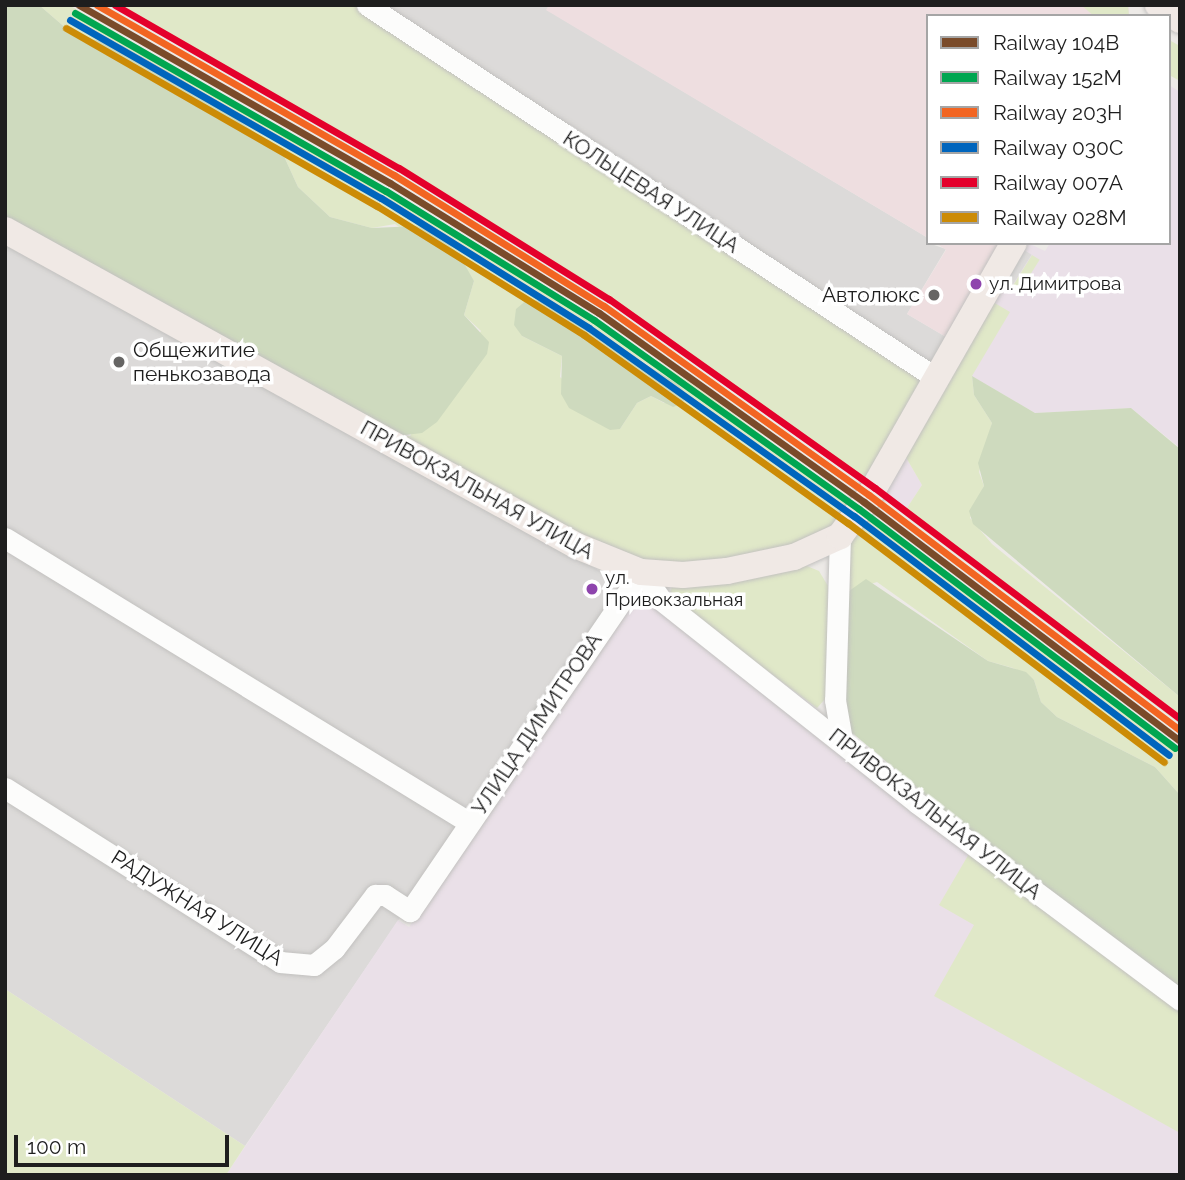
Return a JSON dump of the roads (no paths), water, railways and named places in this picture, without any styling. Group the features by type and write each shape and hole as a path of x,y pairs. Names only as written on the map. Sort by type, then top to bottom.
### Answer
{"main road":[{"path":"1158,5 1180,20"},
{"name":"ПРИВОКЗАЛЬНАЯ УЛИЦА","path":"5,230 577,546 641,572"},
{"path":"641,572 701,574 794,556 841,536 1013,245"}],"street":[{"name":"КОЛЬЦЕВАЯ УЛИЦА","path":"367,5 936,378"},
{"path":"841,536 835,700 842,740"},
{"path":"5,538 470,823"},
{"path":"794,556 823,563 839,585"},
{"name":"ПРИВОКЗАЛЬНАЯ УЛИЦА","path":"641,572 661,600 842,740 959,835 1180,1000"},
{"name":"УЛИЦА ДИМИТРОВА","path":"410,911 641,572"},
{"name":"РАДУЖНАЯ УЛИЦА","path":"5,788 290,965 323,960 375,895 385,895 410,911"}],"rail line":[{"name":"104В","path":"79,5 390,183 599,313 864,502 1180,741"},
{"name":"203Н","path":"97,5 394,175 604,306 869,495 1180,730"},
{"name":"007А","path":"115,5 399,168 609,299 875,488 1180,719"},
{"name":"152М","path":"75,13 386,191 594,320 859,509 1175,748"},
{"name":"030C","path":"70,20 381,198 589,328 854,516 1169,755"},
{"name":"028М","path":"66,28 377,206 584,335 848,523 1164,762"}],"place":[{"name":"ул. Димитрова","path":"976,284"},
{"name":"Автолюкс","path":"934,295"},
{"name":"Общежитие пенькозавода","path":"119,362"},
{"name":"ул. Привокзальная","path":"592,589"}]}
